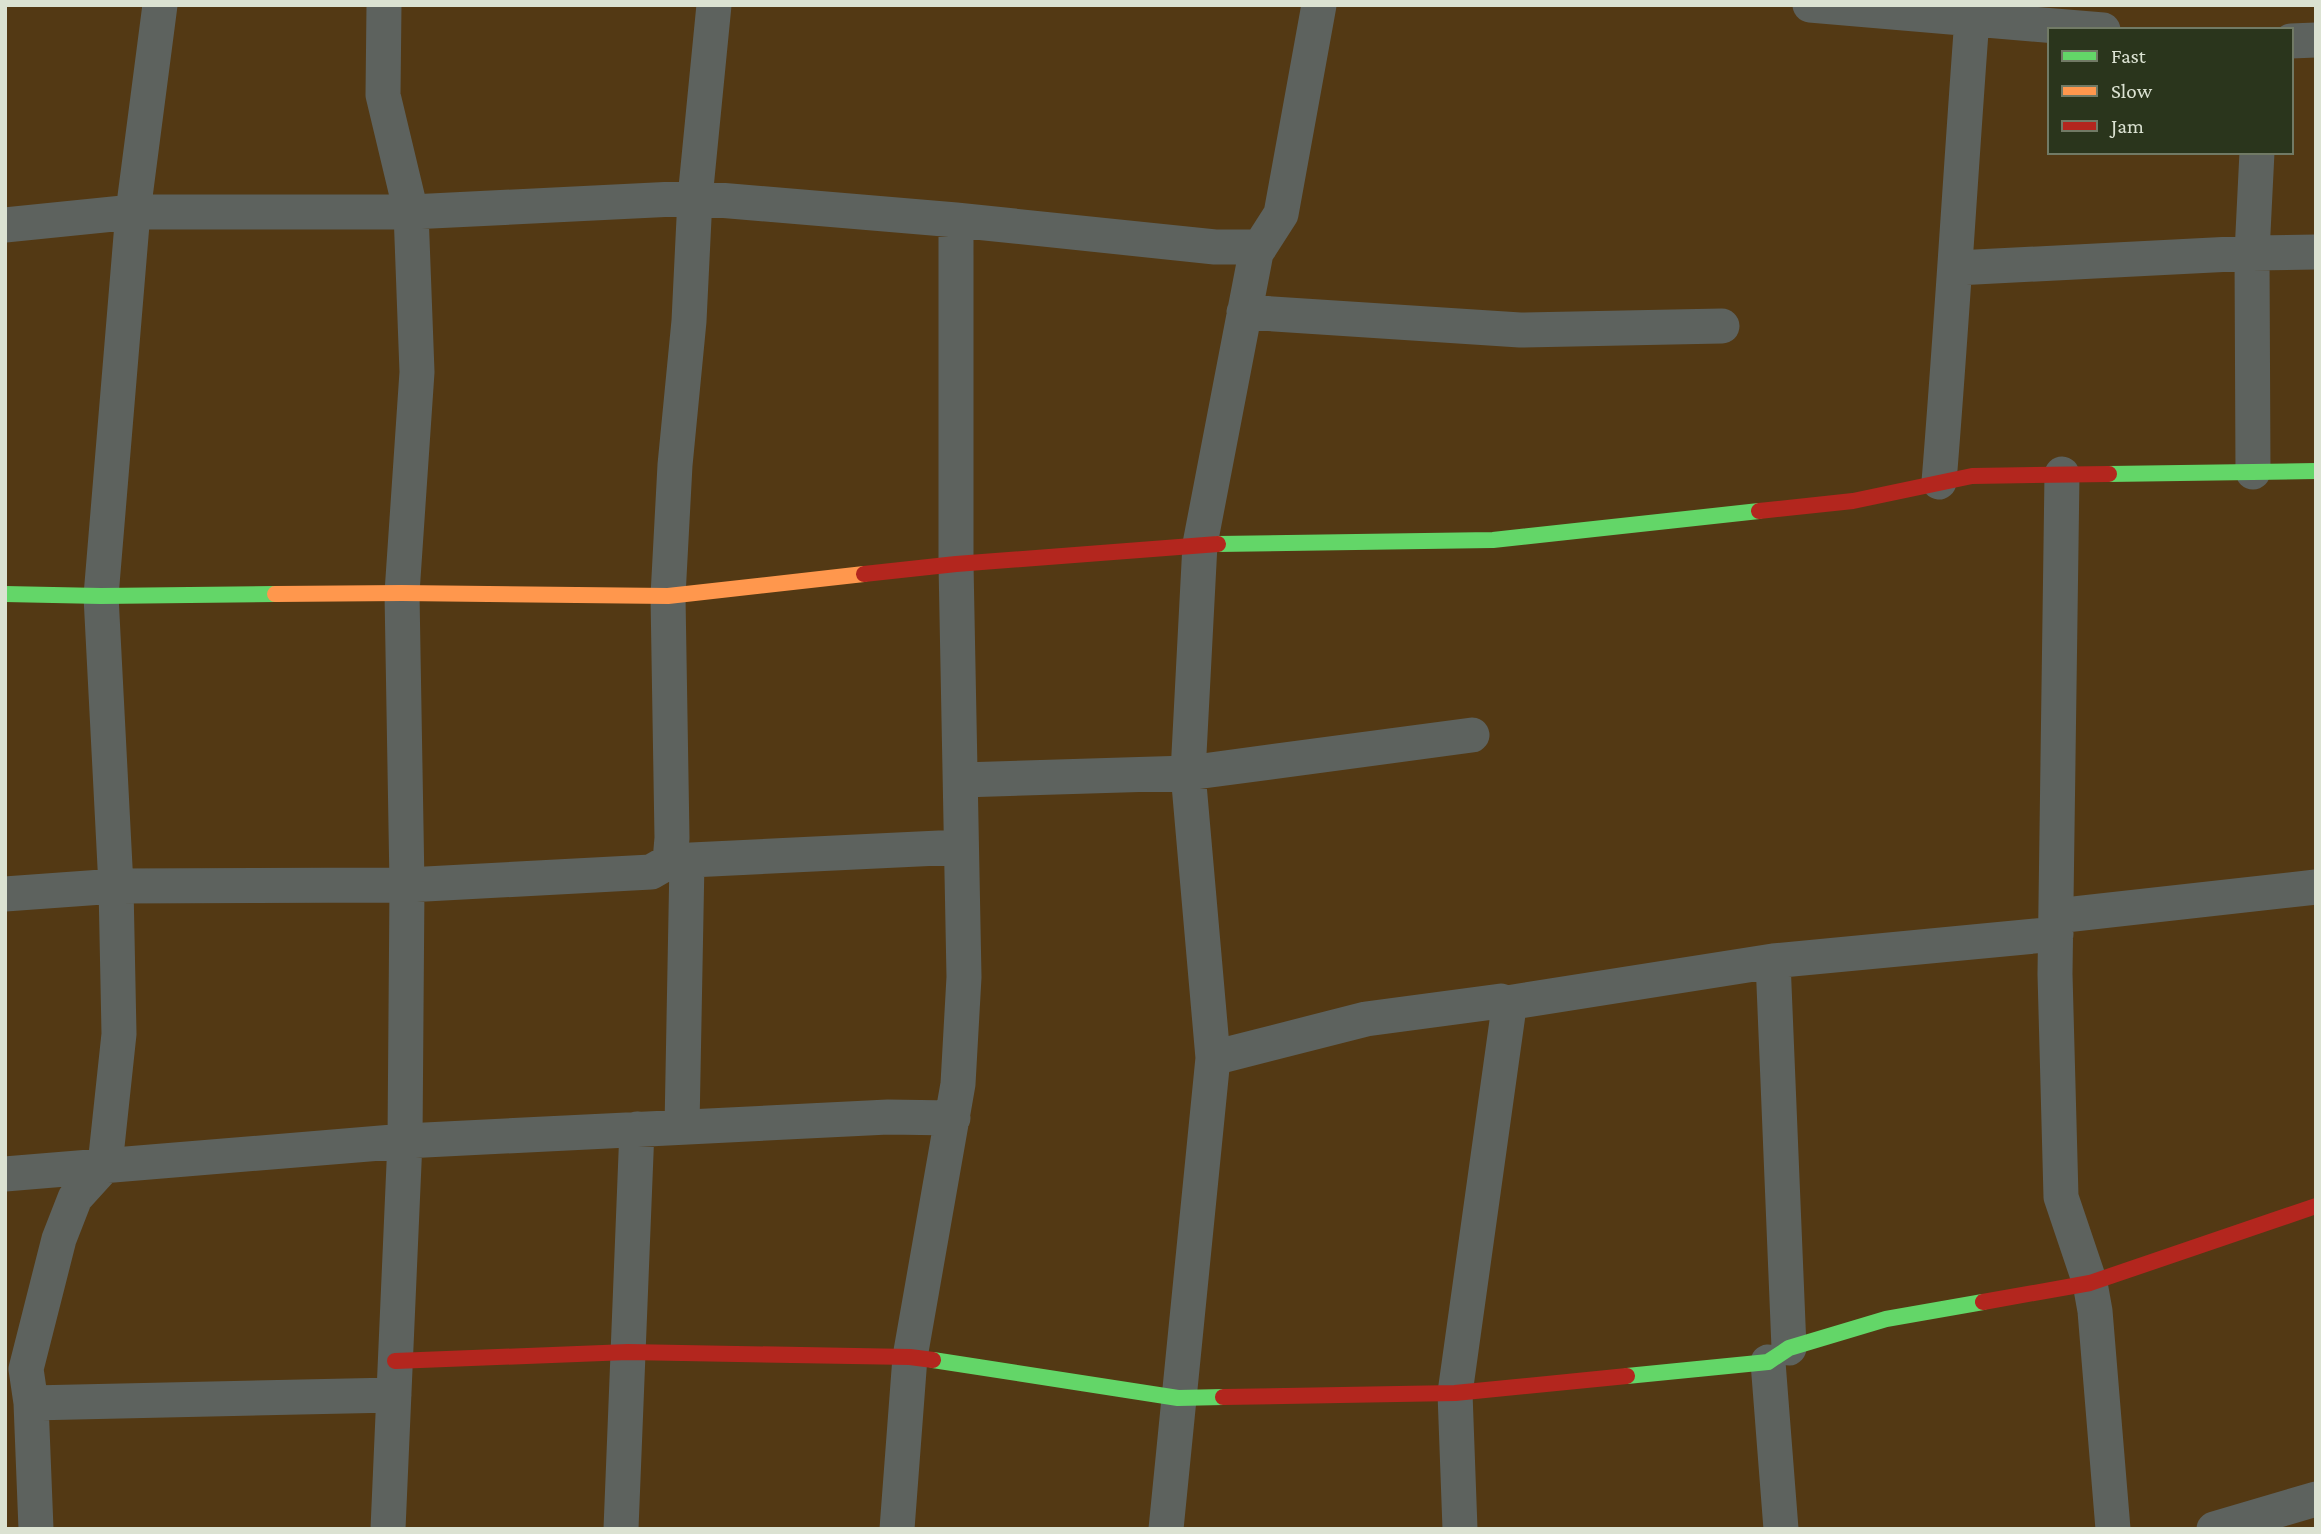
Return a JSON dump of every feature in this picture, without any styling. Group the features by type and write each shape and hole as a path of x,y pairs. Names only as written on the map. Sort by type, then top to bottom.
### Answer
{"street":[{"path":"36,1529 31,1403 26,1369 59,1239 75,1198 105,1166 119,1034 116,887 101,596 133,212 160,5"},
{"path":"384,5 383,95 411,212 416,372 402,593 407,885 405,1141 388,1529"},
{"path":"682,1127 678,861 672,838 668,596 689,321 695,198 714,5"},
{"path":"1166,1529 1213,1058 1188,773 1200,544 1256,253 1280,214 1319,5"},
{"path":"1810,5 1972,12 2088,28"},
{"path":"1939,482 1972,12"},
{"path":"2293,41 2316,40"},
{"path":"2253,472 2252,253 2257,154"},
{"path":"5,225 133,212 411,212 695,198 956,220 1215,247 1260,247"},
{"path":"898,1529 910,1357 958,1084 964,977 956,564 956,220"},
{"path":"1956,268 2316,252"},
{"path":"1244,312 1520,330 1722,326"},
{"path":"5,594 101,596 402,593 668,596 956,564 1200,544 1493,540 1853,501 1972,476 2316,471"},
{"path":"2062,474 2056,925 2061,1197 2090,1283 2095,1311 2113,1529"},
{"path":"961,780 1188,773 1472,735"},
{"path":"5,894 116,887 407,885 651,872 678,861 960,847"},
{"path":"1213,1058 1366,1018 1501,1001 1507,1003 1773,961 2056,925 2316,887"},
{"path":"1773,961 1781,1529"},
{"path":"1460,1529 1455,1393 1509,1007 1507,1003"},
{"path":"5,1174 405,1141 887,1117 953,1118"},
{"path":"621,1529 637,1129"},
{"path":"31,1403 395,1378 628,1352 910,1357 1178,1398 1455,1393 1779,1355 1886,1319 2090,1283 2316,1206"},
{"path":"2214,1529 2316,1499"}],"shaded area":[{"path":"5,5 2316,5 2316,1529 5,1529"}],"traffic: fast":[{"path":"2109,474 2316,471"},
{"path":"1218,544 1493,540 1759,511"},
{"path":"5,594 275,594"},
{"path":"1627,1376 1768,1362 1789,1348 1886,1319 1983,1302"},
{"path":"933,1360 1178,1398 1223,1397"}],"traffic: slow":[{"path":"275,594 668,596 864,574"}],"traffic: jam":[{"path":"1759,511 1853,501 1972,476 2109,474"},
{"path":"864,574 956,564 1218,544"},
{"path":"1983,1302 2090,1283 2316,1206"},
{"path":"395,1361 628,1352 910,1357 933,1360"},
{"path":"1223,1397 1455,1393 1627,1376"}]}
